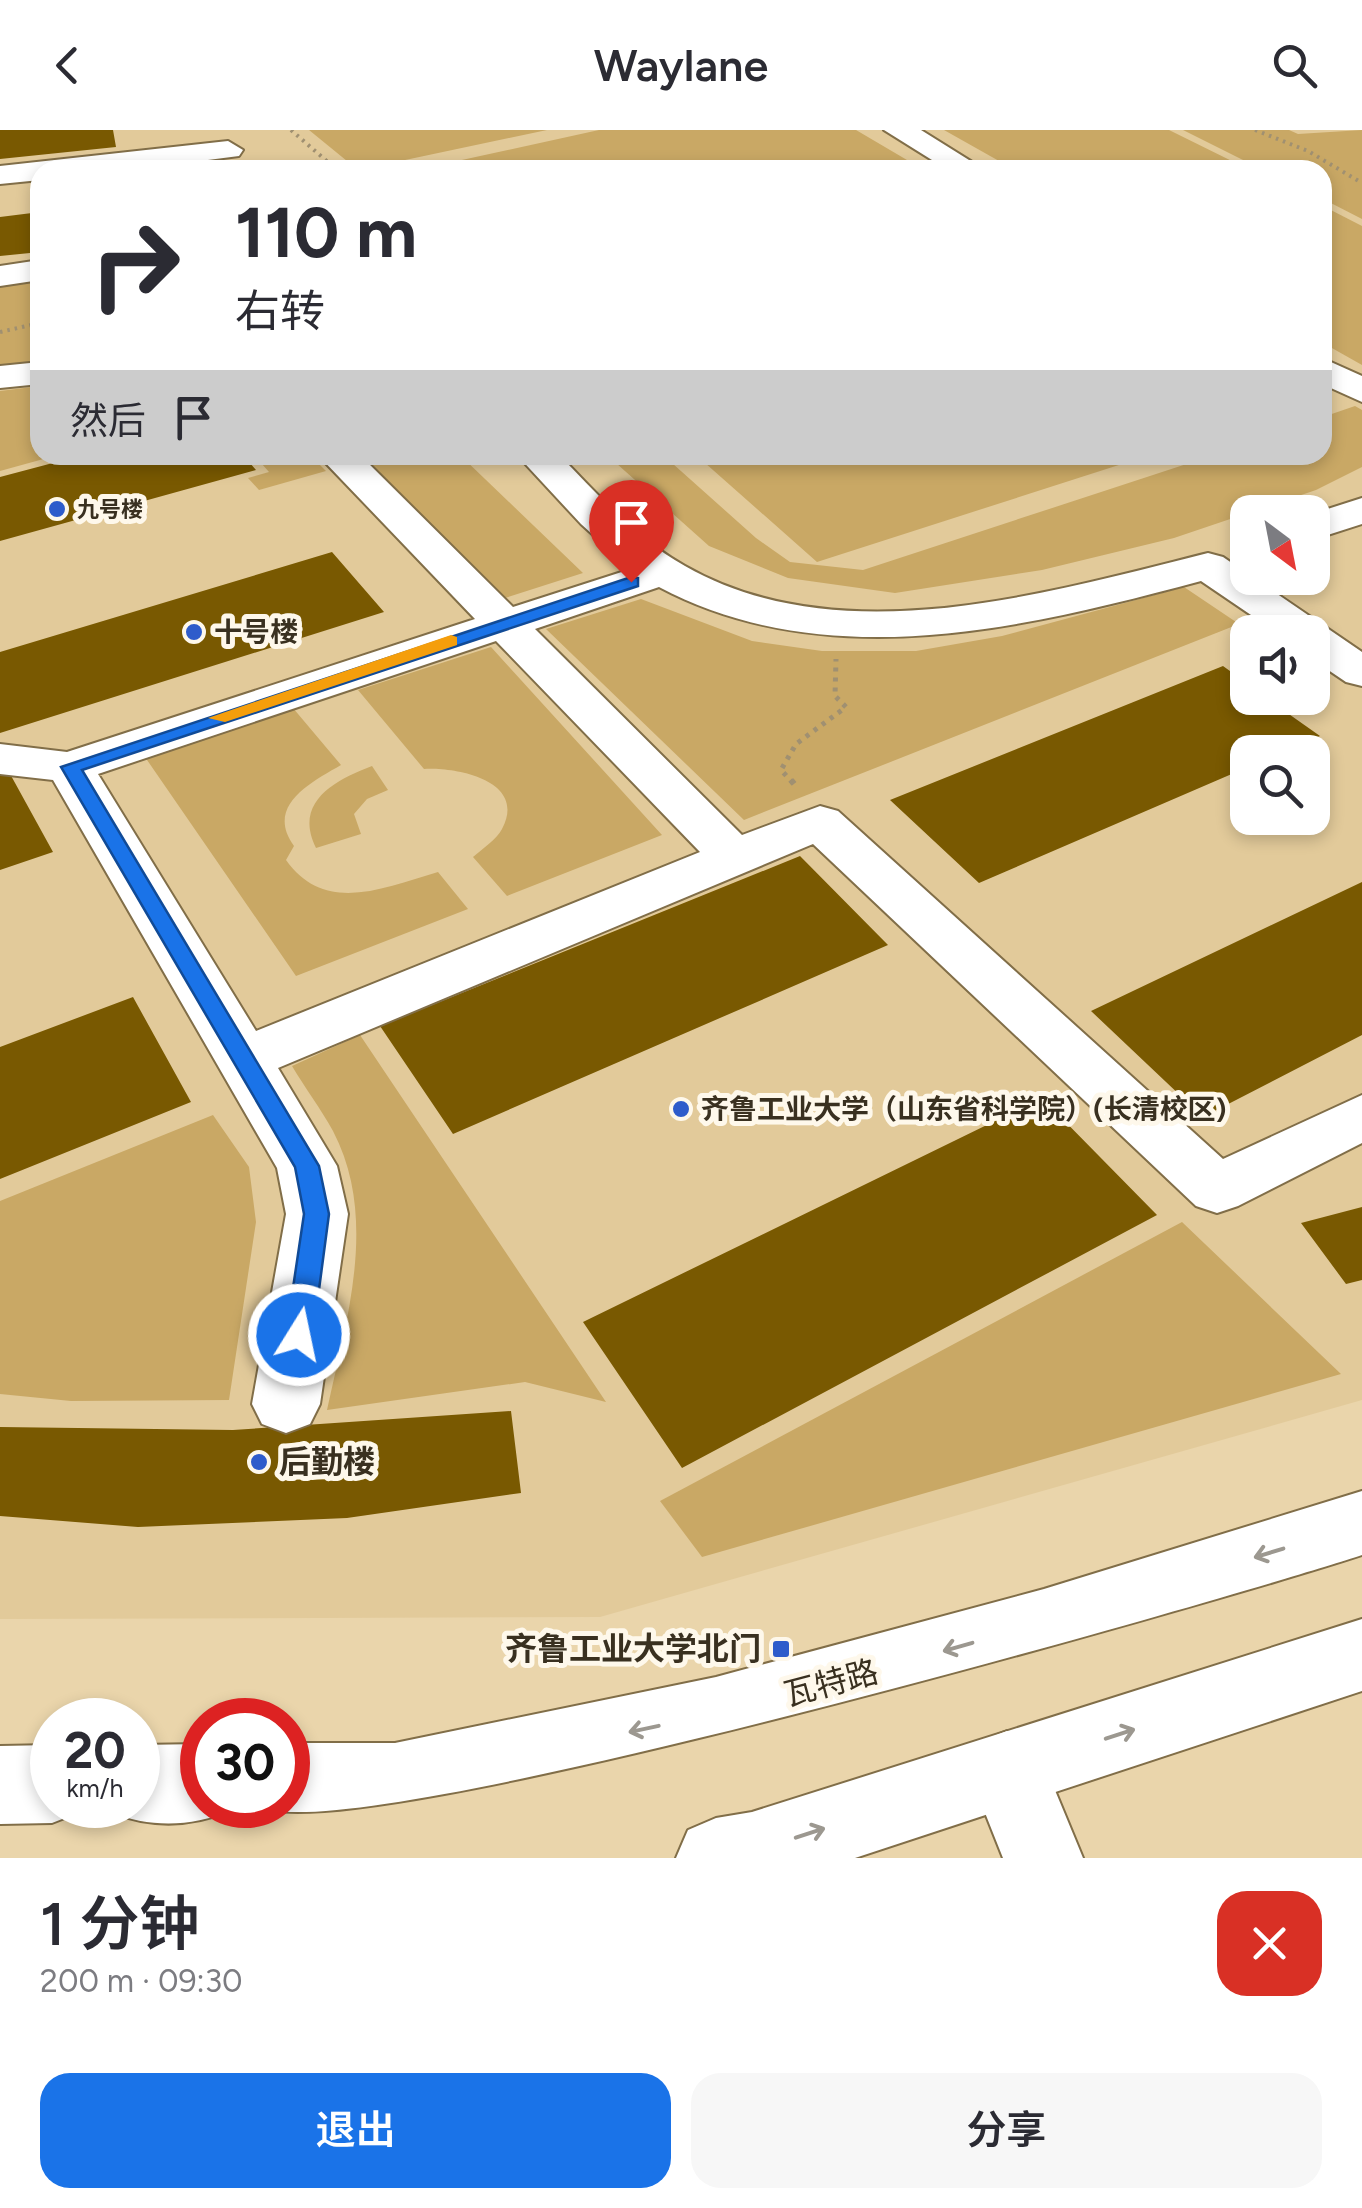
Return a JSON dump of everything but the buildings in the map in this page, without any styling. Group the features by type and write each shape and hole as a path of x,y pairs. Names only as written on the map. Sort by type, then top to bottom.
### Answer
{"street":[{"path":"899,130 952,160"},
{"path":"136,160 228,150"},
{"path":"0,175 30,172"},
{"path":"0,276 30,272"},
{"path":"0,377 30,374"},
{"path":"1332,374 1362,391"},
{"path":"348,465 733,856"},
{"path":"547,465 630,549 662,572 744,605 835,623 934,624 999,616 1091,597 1228,558 1287,615"},
{"path":"1330,522 1362,510"},
{"path":"0,759 70,767 662,572"},
{"path":"1330,650 1362,672"},
{"path":"70,767 307,1166 317,1214 286,1404"},
{"path":"244,1059 820,822 1217,1189 1362,1117"},
{"name":"瓦特路","path":"310,1782 395,1782 716,1714 1044,1624 1362,1524"},
{"path":"716,1858 752,1852 1362,1655"},
{"path":"1007,1770 1043,1858"},
{"path":"0,1784 30,1784"}],"path":[{"path":"291,130 325,160"},
{"path":"1255,130 1323,160"},
{"path":"1332,165 1362,183"},
{"path":"0,332 30,325"},
{"path":"795,785 781,770 796,744 846,707 835,696 835,623"}],"shaded area":[{"name":"齐鲁工业大学（山东省科学院）(长清校区)","path":"0,130 1362,130 1362,1400 600,1617 0,1619"},
{"path":"309,130 547,130 405,160 346,160"},
{"path":"599,130 856,130 907,160 462,160"},
{"path":"944,130 1169,130 1230,160 997,160"},
{"path":"1183,130 1289,130 1298,134 1362,130 1362,219 1332,204 1332,160 1243,160"},
{"path":"1332,211 1362,226 1362,365 1332,348"},
{"path":"30,280 30,367 0,370 0,283"},
{"path":"30,387 30,463 0,471 0,391"},
{"path":"1355,406 1362,410 1362,467 1316,490 1301,495 1230,495 1230,519 1174,538 1042,570 895,593 788,578 709,546 618,465 674,465 756,538 790,562 863,570 1183,465 1332,465 1332,414"},
{"path":"263,465 320,465 326,471 259,490 248,478 269,472"},
{"path":"370,465 470,465 583,573 505,598"},
{"path":"707,465 1119,465 817,562"},
{"path":"1184,587 1230,618 1230,628 744,820 546,629 641,599 752,641 822,651 916,651 1002,636"},
{"path":"491,647 662,835 507,896 473,857 502,829 507,812 505,799 497,788 469,774 424,769 358,690"},
{"path":"293,708 341,765 305,788 288,808 286,832 294,846 286,860 301,877 337,892 376,890 438,872 468,909 296,976 145,757"},
{"path":"372,766 388,790 367,799 354,814 361,834 316,848 310,832 314,806 332,786"},
{"path":"360,1035 606,1402 525,1382 327,1410 354,1270 354,1199 347,1165 333,1131 292,1066"},
{"path":"213,1115 249,1167 256,1222 229,1400 71,1401 0,1394 0,1201"},
{"path":"1182,1222 1341,1374 702,1557 660,1501"}],"slow traffic":[{"path":"218,718 451,641"}],"place":[{"name":"九号楼","path":"57,509"},
{"name":"十号楼","path":"194,632"},
{"name":"齐鲁工业大学（山东省科学院）(长清校区)","path":"681,1109"},
{"name":"后勤楼","path":"259,1462"},
{"name":"齐鲁工业大学北门","path":"781,1649"}],"route":[{"path":"299,1335 317,1214 307,1166 70,767 631,582"}]}
